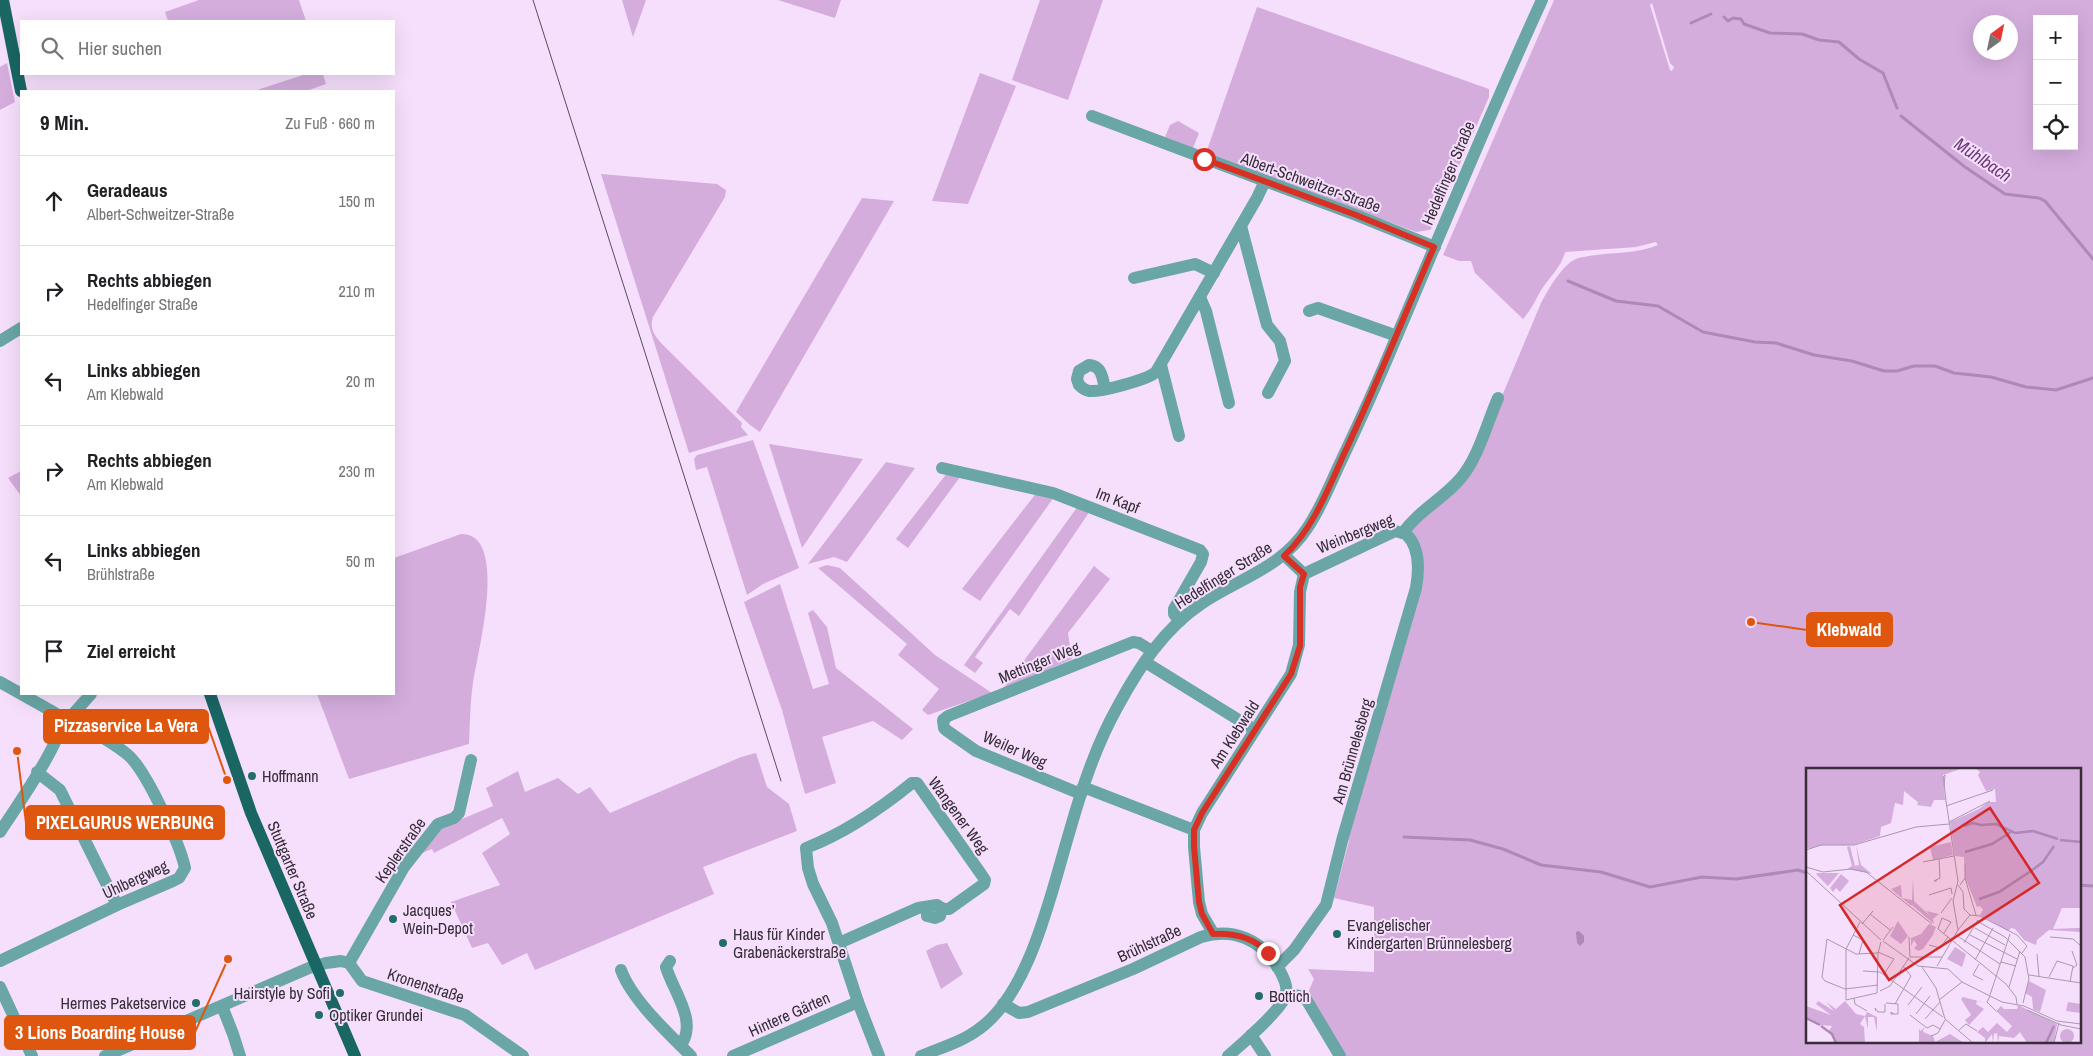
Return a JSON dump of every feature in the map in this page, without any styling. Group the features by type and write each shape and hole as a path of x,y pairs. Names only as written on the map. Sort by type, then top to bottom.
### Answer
{"main road":[{"path":"3,0 21,90"},
{"name":"Stuttgarter Straße","path":"210,695 250,813 355,1056"}],"street":[{"name":"Hedelfinger Straße","path":"921,1056 949,1051 981,1028 1003,1004 1030,954 1048,905 1082,791 1116,708 1149,657 1180,620 1206,601 1263,570 1284,556 1299,540 1314,517 1364,411 1542,0"},
{"name":"Albert-Schweitzer-Straße","path":"1092,116 1356,215 1434,247"},
{"path":"1105,388 1149,378 1156,372 1265,181"},
{"path":"1241,226 1267,325 1270,331 1280,340 1286,361 1268,393"},
{"path":"1134,278 1195,264 1214,273"},
{"path":"1200,297 1206,311 1229,403"},
{"path":"1309,311 1320,308 1397,336"},
{"path":"0,341 20,329"},
{"path":"1161,365 1179,436"},
{"name":"Weinbergweg","path":"1304,574 1392,532 1404,533 1413,520 1464,475 1498,398"},
{"name":"Im Kapf","path":"942,468 1053,492 1200,550 1203,554 1201,562 1174,609 1174,614 1180,620"},
{"name":"Am Brünnelesberg","path":"1277,967 1294,950 1321,914 1327,902 1343,837 1416,585 1415,547 1412,540 1404,533"},
{"path":"1284,556 1304,574"},
{"name":"Am Klebwald","path":"1213,934 1202,914 1199,902 1194,830 1202,813 1291,674 1300,646 1300,587 1304,574"},
{"name":"Mettinger Weg","path":"943,724 943,720 948,716 1136,642 1149,657 1255,730"},
{"path":"0,682 20,693"},
{"path":"23,695 54,713 62,722"},
{"path":"0,832 58,735 62,722 74,713 91,695"},
{"name":"Uhlbergweg","path":"0,961 179,878 185,868 157,802 135,761 89,729 74,713"},
{"name":"Weiler Weg","path":"943,724 946,730 976,751 1194,830"},
{"name":"Keplerstraße","path":"349,963 404,867 438,824 454,818 459,813 471,760"},
{"path":"37,772 60,790 117,906"},
{"name":"Wangener Weg","path":"917,782 985,880 982,886 949,909 942,908 940,916 935,918 927,916 927,908 918,908 839,943 813,884 808,868 806,848 828,839 863,819 912,783 917,782"},
{"name":"Brühlstraße","path":"1003,1004 1019,1013 1028,1012 1133,969 1194,940 1213,934 1227,933 1253,942 1266,950 1285,982 1286,994"},
{"path":"839,943 858,1002 879,1056"},
{"path":"105,1056 316,965 341,961 349,963"},
{"path":"670,961 666,967 686,1017 686,1036 681,1045"},
{"name":"Kronenstraße","path":"349,963 362,981 465,1015 523,1056"},
{"path":"621,970 626,982 671,1037 691,1056"},
{"path":"0,987 32,1056"},
{"path":"1228,1056 1282,1002 1286,994 1306,999 1340,1056"},
{"name":"Hintere Gärten","path":"733,1056 858,1002"},
{"path":"222,1006 240,1056"},
{"path":"1251,1035 1264,1056"}],"shaded area":[{"path":"199,0 299,0 306,20 168,20 165,12"},
{"path":"622,0 646,0 633,37"},
{"path":"778,0 841,0 835,18"},
{"path":"1040,0 1103,0 1068,100 1012,80"},
{"path":"1554,0 2093,0 2093,1056 1344,1056 1307,995 1314,979 1308,969 1374,972 1374,907 1334,898 1349,841 1347,838 1420,585 1412,529 1479,451 1541,303 1564,268 1569,263 1580,258 1633,251 1658,245 1656,242 1636,247 1565,252 1558,268 1543,287 1523,319 1475,273 1471,261 1459,261 1443,255","holes":["1652,3 1670,63 1674,67 1672,71 1670,70 1650,5"]},
{"path":"1257,7 1489,89 1489,97 1430,230 1416,232 1206,153"},
{"path":"7,63 15,102 0,110 0,67"},
{"path":"980,73 1016,86 968,204 932,201"},
{"path":"303,75 323,75 326,84 309,90 257,90"},
{"path":"1178,121 1199,133 1193,148 1165,137 1170,125"},
{"path":"601,174 717,184 726,190 725,197 653,317 652,325 655,335 660,342 742,423 741,427 748,435 689,453"},
{"path":"862,198 894,201 760,432 736,412"},
{"path":"753,440 799,568 763,584 747,595 707,467 696,470 694,459 697,455"},
{"path":"769,444 863,459 802,548"},
{"path":"886,462 915,468 847,562 834,557 808,564"},
{"path":"20,472 20,495 8,478"},
{"path":"947,473 960,477 908,548 896,539"},
{"path":"1037,492 1054,497 980,601 962,589"},
{"path":"1078,506 1090,511 1019,616 1010,609 975,657 983,663 975,673 964,665"},
{"path":"461,534 476,539 484,553 487,573 487,597 472,691 469,744 349,779 317,695 395,695 395,558"},
{"path":"827,565 840,568 935,655 992,693 928,715 922,710 939,689 898,655 907,644 818,568"},
{"path":"1094,566 1110,579 1068,633 1072,659 1002,690"},
{"path":"780,584 813,689 829,684 808,613 813,610 827,627 836,668 913,729 902,740 873,721 822,737 836,783 805,794 782,710 744,602"},
{"path":"756,753 767,787 789,804 797,831 703,867 714,894 535,970 527,953 502,965 488,943 472,948 451,902 500,885 482,853 510,834 502,818 434,853 432,849 422,853 443,827 493,806 486,788 518,771 525,792 558,778 578,794 590,787 610,813 741,757"},
{"path":"1579,931 1584,936 1584,942 1580,946 1577,943 1576,932"},
{"path":"947,943 963,974 941,989 926,951 937,945"}],"waterway":[{"name":"Mühlbach","path":"1691,23 1711,14"},
{"name":"Mühlbach","path":"1724,17 1728,21 1733,18 1741,19 1744,24 1770,33 1802,34 1819,40 1839,42 1859,59 1883,73 1897,108"},
{"name":"Mühlbach","path":"1901,116 1965,167 2005,194 2039,198 2045,201 2093,259"},
{"path":"1568,281 1616,301 1658,306 1703,332 1755,342 1776,343 1814,355 1852,361 1884,371 1897,371 1914,366 1935,366 1954,373 1991,377 2026,387 2056,390 2093,378"},
{"path":"1404,837 1470,840 1503,849 1541,865 1601,872 1650,887 1702,877 1736,879 1798,870 1806,873"},
{"path":"2080,885 2093,886"}],"tram line":[{"path":"533,0 781,781"}],"place":[{"name":"Klebwald","path":"1751,622"},
{"name":"PIXELGURUS WERBUNG","path":"17,751"},
{"name":"Hoffmann","path":"252,776"},
{"name":"Pizzaservice La Vera","path":"227,780"},
{"name":"Jacques’ Wein-Depot","path":"393,919"},
{"name":"Evangelischer Kindergarten Brünnelesberg","path":"1337,934"},
{"name":"Haus für Kinder Grabenäckerstraße","path":"723,943"},
{"name":"3 Lions Boarding House","path":"228,959"},
{"name":"Hairstyle by Sofi","path":"340,993"},
{"name":"Bottich","path":"1259,996"},
{"name":"Hermes Paketservice","path":"196,1003"},
{"name":"Optiker Grundei","path":"319,1015"}],"route":[{"path":"1204,159 1356,215 1434,247 1381,374 1319,508 1302,535 1284,556 1304,574 1300,587 1300,646 1291,674 1202,813 1194,830 1193,838 1199,902 1202,914 1213,934 1227,933 1240,937 1253,942 1268,953"}]}
